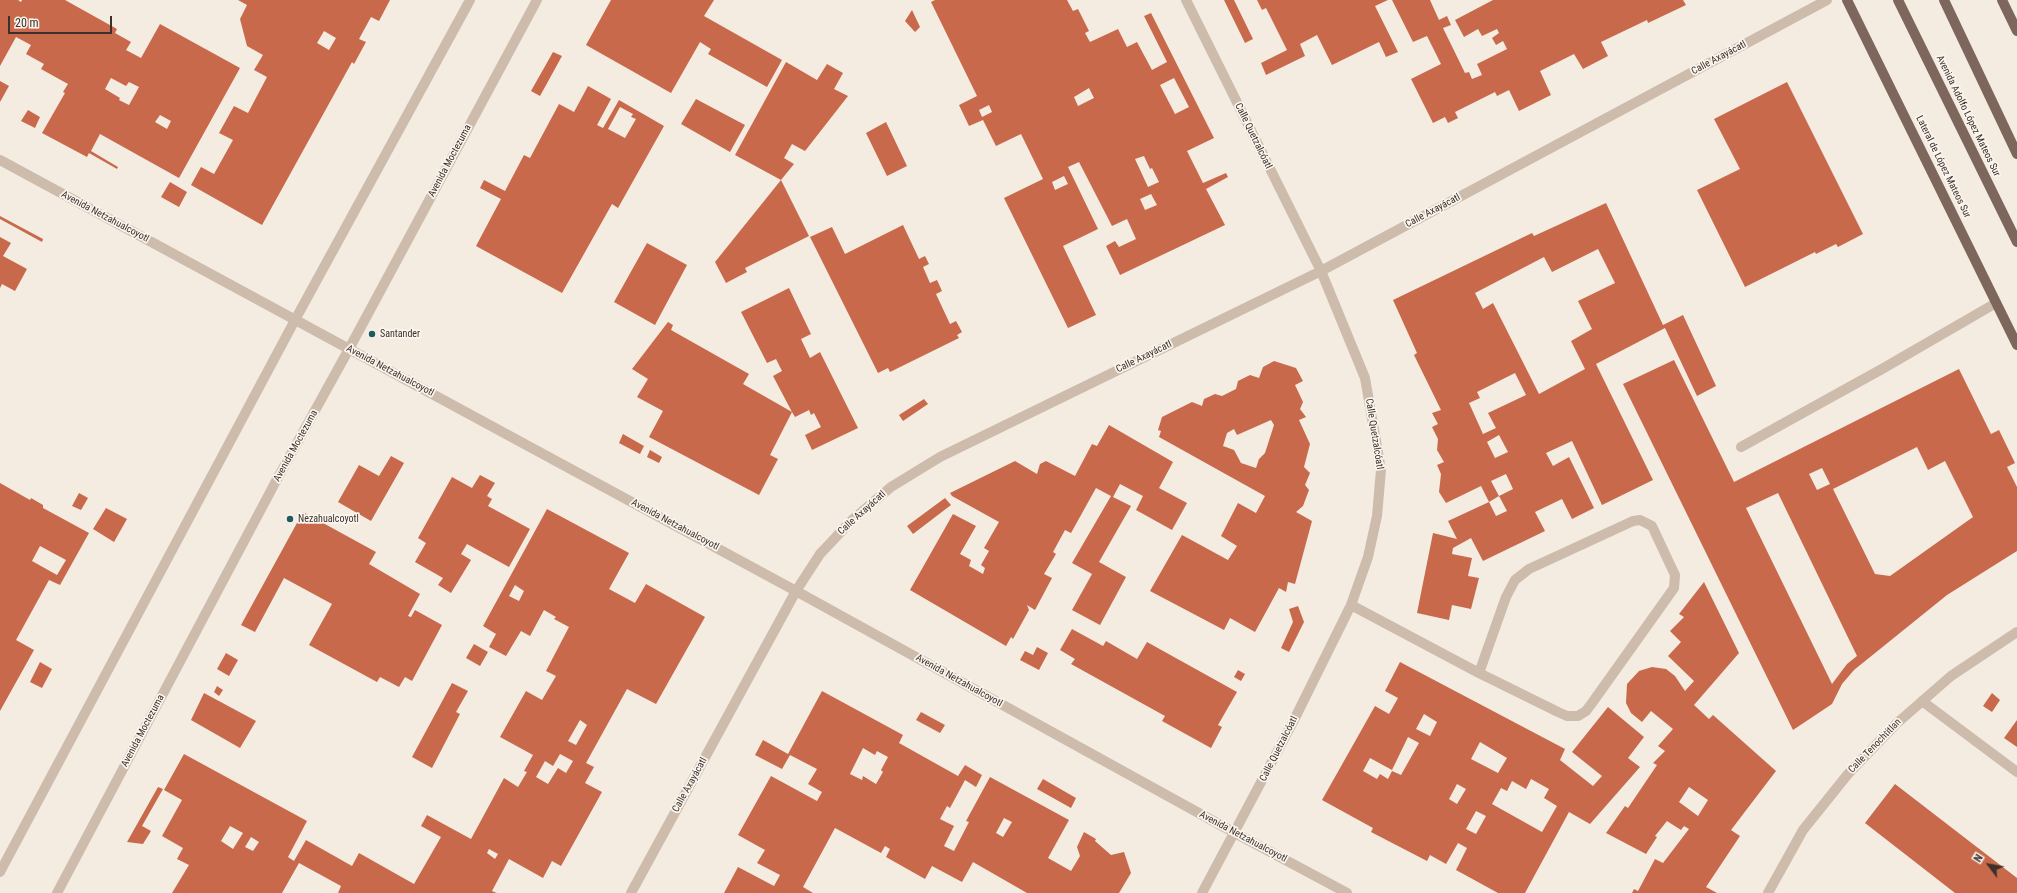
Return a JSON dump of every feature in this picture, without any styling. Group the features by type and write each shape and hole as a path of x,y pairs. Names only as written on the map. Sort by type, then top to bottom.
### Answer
{"main road":[{"name":"Lateral de López Mateos Sur","path":"1847,0 2017,345"},
{"name":"Avenida Adolfo López Mateos Sur","path":"1898,0 2017,242"},
{"path":"1944,0 2017,154"},
{"path":"2002,0 2017,31"}],"street":[{"path":"0,872 295,320 470,0"},
{"name":"Avenida Moctezuma","path":"58,893 276,481 349,349 537,0"},
{"name":"Calle Quetzalcóatl","path":"1186,0 1321,271 1365,378 1381,470 1375,523 1368,557 1351,605 1235,833 1202,893"},
{"name":"Calle Axayácatl","path":"631,893 796,591 820,554 852,520 891,487 934,461 1321,271 1827,0"},
{"name":"Avenida Netzahualcoyotl","path":"0,160 796,591 1235,833 1347,893"},
{"path":"1741,447 1882,369 1996,303"},
{"path":"1351,605 1479,673 1562,714 1578,716 1586,711 1674,588 1675,575 1652,526 1640,520 1633,521 1529,570 1515,580 1506,597 1479,673"},
{"name":"Calle Tenochtitlan","path":"1768,893 1803,830 1848,774 1896,724 1951,676 2017,632"},
{"path":"1922,701 2017,772"}],"building":[{"path":"0,0 18,0 21,2 22,0 65,0 117,29 115,33 131,42 126,50 141,58 160,24 240,68 179,178 100,134 91,151 118,167 117,169 89,153 87,157 42,133 65,93 63,92 68,84 41,69 44,64 26,54 31,45 16,37 0,66","holes":["111,78 126,86 129,82 139,87 129,105 119,100 120,98 105,89","160,115 171,121 167,129 155,122"]},
{"path":"238,0 390,0 379,21 371,17 359,39 366,42 354,64 352,62 262,225 191,185 201,167 214,174 233,140 219,133 234,106 248,113 267,77 254,70 263,55 247,46 240,19 247,5","holes":["324,31 336,38 329,50 317,43"]},
{"path":"611,0 714,0 704,16 782,60 767,87 708,54 711,49 700,42 671,93 586,45"},
{"path":"935,0 1067,0 1073,11 1078,9 1089,31 1085,33 1090,42 1118,29 1127,47 1137,42 1152,70 1167,62 1144,16 1151,13 1214,138 1187,151 1203,183 1226,173 1228,177 1206,189 1225,225 1120,275 1106,246 1115,241 1119,247 1136,239 1127,219 1112,226 1079,162 1068,167 1098,229 1063,246 1096,315 1068,328 1004,198 1043,179 1021,134 996,146 983,120 969,126 959,105 977,96 931,2","holes":["1174,78 1189,107 1175,114 1160,85","1089,88 1094,98 1078,106 1074,97","989,105 992,112 982,117 979,110","1144,156 1150,169 1152,168 1159,182 1148,187 1135,159","1064,176 1068,184 1055,190 1052,182","1151,194 1157,205 1145,210 1140,199"]},
{"path":"1224,0 1234,0 1253,39 1245,43"},
{"path":"1257,0 1388,0 1375,6 1398,52 1386,57 1379,42 1332,65 1317,35 1300,44 1305,56 1266,75 1261,63 1287,50 1266,8 1262,10"},
{"path":"1392,0 1430,0 1439,20 1447,16 1451,25 1443,28 1465,73 1469,72 1472,79 1482,75 1477,64 1507,49 1503,41 1496,45 1492,38 1499,33 1497,29 1482,36 1478,29 1464,37 1455,20 1493,0 1683,0 1686,5 1648,23 1647,20 1601,42 1608,56 1583,69 1574,54 1540,71 1551,95 1519,111 1509,90 1497,96 1495,92 1455,112 1458,118 1448,123 1445,117 1433,123 1411,79 1441,64 1427,36 1413,42"},
{"path":"912,10 920,27 915,32 905,21"},
{"path":"553,52 562,56 540,96 531,91"},
{"path":"786,62 817,80 827,64 843,73 834,89 848,96 805,151 792,144 784,158 794,164 781,180 735,155"},
{"path":"0,81 9,86 0,102"},
{"path":"1787,82 1863,234 1838,247 1836,244 1816,254 1815,252 1745,287 1697,190 1740,169 1714,119"},
{"path":"588,86 611,99 597,125 603,128 619,100 664,126 618,208 612,204 562,293 476,246 501,199 480,188 484,180 505,191 524,155 530,158 559,104 574,112","holes":["620,107 633,114 631,117 636,119 625,138 608,129"]},
{"path":"696,99 745,125 730,152 681,124"},
{"path":"28,110 40,117 35,128 21,121"},
{"path":"886,122 907,166 887,176 866,133"},
{"path":"781,180 809,236 745,268 747,272 726,283 715,262"},
{"path":"170,182 187,192 179,207 161,197"},
{"path":"1606,203 1663,325 1683,315 1716,386 1697,396 1665,328 1596,364 1653,480 1602,505 1572,441 1546,453 1553,466 1569,457 1594,508 1572,519 1562,499 1535,512 1545,531 1483,561 1471,538 1453,548 1452,554 1472,558 1468,576 1479,578 1471,609 1452,605 1449,620 1417,613 1433,533 1457,539 1448,521 1489,502 1481,486 1446,503 1439,492 1441,474 1437,465 1444,462 1437,450 1438,439 1432,427 1438,424 1432,413 1441,410 1414,355 1417,353 1393,300 1532,233 1534,236","holes":["1598,249 1615,283 1578,301 1592,329 1571,341 1585,369 1539,394 1493,303 1483,309 1475,293 1544,257 1552,272","1515,373 1526,395 1488,413 1496,428 1483,434 1469,403 1480,398 1477,392","1499,435 1508,452 1495,458 1487,442","1506,474 1513,489 1499,496 1491,481","1499,496 1507,511 1496,516 1489,502"]},
{"path":"0,216 43,239 42,242 0,219"},
{"path":"903,225 919,259 925,256 929,264 923,267 930,283 937,280 942,291 936,294 950,324 956,321 962,332 957,335 959,338 890,372 888,368 878,373 810,237 832,227 845,254"},
{"path":"0,237 11,243 3,256 27,269 15,291 2,284 0,288"},
{"path":"647,243 687,265 655,325 614,302"},
{"path":"789,288 811,334 801,339 810,358 820,352 858,428 812,450 805,435 821,427 814,413 811,415 809,410 795,417 773,376 782,371 776,359 767,363 741,312"},
{"path":"668,322 673,325 671,330 749,374 743,384 792,412 770,455 778,459 759,495 649,437 663,411 637,397 648,379 632,369"},
{"path":"1674,360 1734,482 1959,369 1991,434 1999,430 2015,463 2007,467 2017,487 2017,551 1947,595 1854,670 1842,684 1832,704 1793,730 1623,384","holes":["1917,447 1928,470 1945,461 1973,517 1890,576 1875,574 1833,489","1822,468 1830,484 1817,490 1809,474","1778,493 1857,656 1847,664 1832,684 1746,508"]},
{"path":"1274,361 1296,368 1303,381 1295,385 1303,402 1300,409 1306,417 1299,420 1310,444 1304,467 1310,473 1305,485 1309,490 1303,506 1296,512 1312,521 1295,584 1288,582 1286,592 1279,588 1255,632 1230,618 1224,630 1150,591 1182,535 1228,560 1237,546 1221,536 1238,503 1256,513 1265,496 1159,437 1161,431 1158,430 1162,417 1192,402 1202,406 1204,399 1215,394 1222,396 1236,389 1238,381 1250,375 1259,378 1263,367","holes":["1271,420 1274,425 1265,453 1259,459 1256,468 1241,463 1234,450 1223,446 1227,433 1234,429 1237,435"]},
{"path":"924,399 928,404 903,421 899,415"},
{"path":"1109,425 1173,462 1159,488 1187,503 1172,530 1136,510 1143,496 1120,484 1113,497 1131,506 1099,562 1126,577 1100,625 1072,610 1092,574 1072,563 1111,496 1096,488 1071,533 1065,530 1053,552 1056,554 1044,574 1052,578 1035,610 1027,605 1029,610 1013,639 1011,637 1006,646 910,590 953,514 976,526 960,554 971,560 969,566 983,574 985,568 981,565 989,551 984,548 999,522 952,496 950,493 1015,461 1037,474 1040,464 1046,461 1075,476 1092,444 1097,446"},
{"path":"623,434 644,446 640,454 619,443"},
{"path":"650,450 662,457 659,463 647,457"},
{"path":"391,456 404,463 371,521 338,502 359,465 379,476"},
{"path":"480,475 495,483 487,496 492,499 488,506 530,529 509,567 467,544 461,554 471,560 451,593 438,585 443,578 415,562 426,543 418,538 452,477 472,488"},
{"path":"0,483 30,500 31,498 43,505 43,508 89,533 60,585 49,580 16,640 34,650 0,711","holes":["40,546 66,560 57,575 32,561"]},
{"path":"79,493 88,498 81,510 72,506"},
{"path":"945,498 951,505 913,534 907,526"},
{"path":"106,508 127,519 114,542 93,529"},
{"path":"547,509 629,553 609,589 635,603 646,584 705,617 656,704 627,689 586,763 594,767 585,783 602,792 561,866 552,861 543,878 509,859 492,891 497,893 338,893 341,886 299,863 282,893 172,893 189,865 177,859 183,848 162,836 182,800 164,790 184,754 307,821 288,857 294,861 306,840 352,866 359,853 414,884 441,837 421,826 427,815 471,839 504,778 518,787 527,772 524,771 533,755 500,737 526,691 542,700 556,676 546,671 569,627 554,619 556,617 544,610 530,636 521,631 506,656 489,647 496,634 483,626","holes":["515,585 524,591 519,601 509,596","580,720 587,725 576,745 568,741","560,754 573,761 566,773 558,768 548,784 536,777 545,761 553,766","230,826 243,833 233,849 221,841","251,837 259,842 253,851 245,847","489,849 498,854 495,859 487,853"]},
{"path":"303,512 376,552 369,564 420,594 408,616 411,617 415,610 442,625 412,681 405,677 399,687 380,677 377,682 309,645 332,604 284,578 255,632 241,625"},
{"path":"1704,582 1739,653 1694,705 1709,719 1713,715 1776,771 1731,830 1740,836 1706,887 1717,893 1632,893 1634,889 1638,891 1655,859 1663,863 1689,829 1684,826 1681,830 1667,821 1655,836 1657,837 1646,854 1606,833 1625,806 1628,808 1657,765 1653,763 1665,751 1658,746 1673,729 1651,711 1642,722 1631,713 1626,703 1627,684 1639,671 1652,667 1666,669 1675,676 1685,691 1694,681 1668,656 1681,642 1670,631 1684,617 1679,614","holes":["1689,787 1708,800 1698,816 1679,802"]},
{"path":"1298,606 1304,622 1289,652 1281,648 1293,622 1289,609"},
{"path":"1072,629 1103,646 1106,641 1137,659 1147,642 1237,692 1218,725 1222,727 1211,748 1162,721 1165,716 1071,664 1075,659 1060,650"},
{"path":"474,644 488,652 480,666 466,658"},
{"path":"1037,647 1048,653 1039,670 1020,660 1025,651 1033,655"},
{"path":"226,653 238,660 229,676 217,669"},
{"path":"40,662 52,669 42,688 30,682"},
{"path":"1400,662 1565,749 1560,760 1593,786 1602,776 1572,752 1608,707 1644,737 1628,758 1640,767 1590,824 1569,812 1525,893 1498,893 1456,870 1467,848 1458,843 1446,864 1430,855 1427,861 1371,832 1373,828 1322,800 1375,706 1389,714 1398,698 1385,691","holes":["1424,714 1437,722 1430,736 1416,729","1408,737 1419,743 1401,775 1392,771 1388,779 1380,774 1377,779 1363,771 1370,758 1392,770","1480,742 1507,758 1498,773 1471,759","1531,779 1549,789 1544,798 1557,806 1542,832 1492,804 1501,788 1507,791 1512,781 1526,789","1457,784 1466,789 1457,804 1449,799","1476,811 1486,816 1476,834 1466,829"]},
{"path":"1238,670 1245,674 1241,681 1234,677"},
{"path":"452,683 468,691 456,712 460,714 432,768 412,757"},
{"path":"217,686 223,690 219,696 214,692"},
{"path":"822,691 903,735 899,743 958,776 965,765 982,775 976,787 965,780 950,808 947,806 940,819 954,826 944,846 954,851 969,822 966,821 990,777 1069,820 1048,858 1071,871 1080,856 1077,847 1084,832 1096,839 1095,841 1111,855 1124,852 1131,873 1119,893 1027,893 973,862 962,882 932,866 925,879 886,857 890,849 885,846 881,853 835,828 803,887 813,893 724,893 738,867 774,886 780,875 757,863 765,850 738,835 771,776 817,801 822,792 808,784 817,769 790,755 782,769 755,755 763,740 788,754","holes":["863,748 875,755 877,751 888,757 881,770 883,772 876,784 863,776 862,780 850,774","1004,818 1012,822 1003,837 996,833"]},
{"path":"204,693 256,721 240,748 191,720"},
{"path":"1992,693 2000,700 1992,712 1983,706"},
{"path":"921,712 945,725 940,733 916,720"},
{"path":"2017,720 2017,747 2004,738"},
{"path":"1043,779 1076,798 1071,808 1037,789"},
{"path":"1895,784 2017,878 2017,893 1955,893 1865,823"},
{"path":"158,787 163,789 142,826 151,831 143,844 127,842"}],"place":[{"name":"Santander","path":"372,334"},
{"name":"Nezahualcoyotl","path":"290,519"}]}
